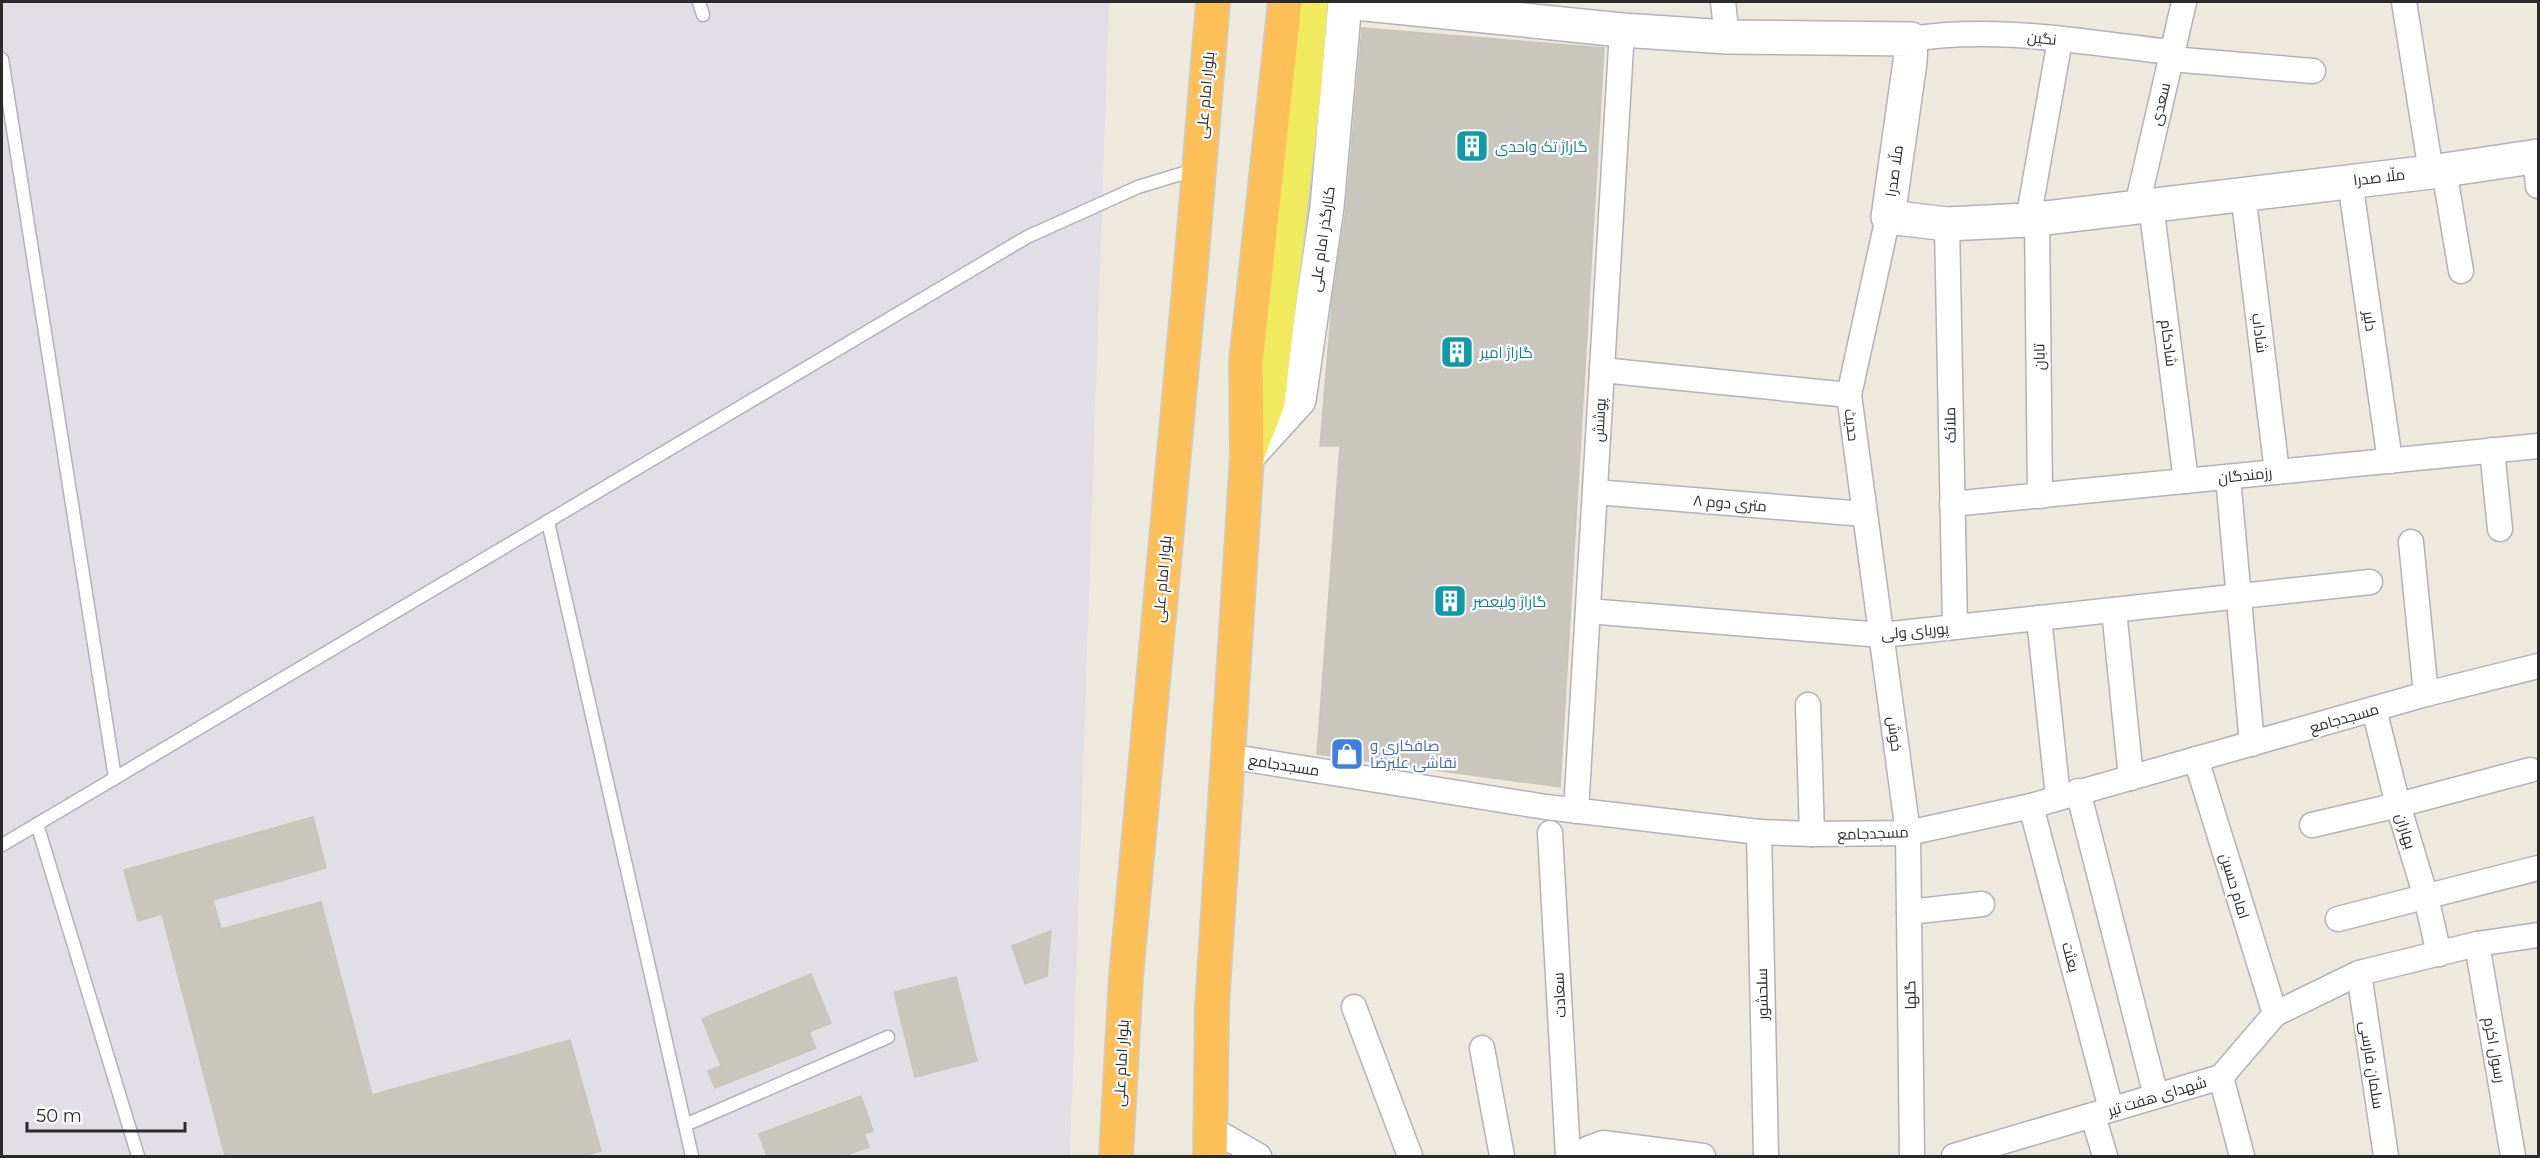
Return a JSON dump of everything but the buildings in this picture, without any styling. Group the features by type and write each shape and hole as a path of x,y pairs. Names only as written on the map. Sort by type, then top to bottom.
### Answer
{"highway":[{"name":"بلوار امام علی","path":"1116,1156 1127,966 1213,2"},
{"path":"1210,1142 1212,1007 1247,457 1246,362 1285,2"}],"main road":[{"path":"1247,457 1268,402 1304,95 1311,2"}],"street":[{"name":"کنارگذر امام علی","path":"1247,457 1299,400 1327,207 1345,2"},
{"path":"1345,2 1622,30 1727,37 1911,39"},
{"path":"1723,2 1727,37"},
{"name":"سعدی","path":"2144,206 2184,2"},
{"path":"2404,2 2461,271"},
{"name":"پوشش","path":"1576,811 1622,30"},
{"name":"نگین","path":"1911,39 1939,34 2022,36 2172,56 2313,71"},
{"name":"ملّا صدرا","path":"1911,39 1888,217 1947,224 2033,219 2438,171 2537,166"},
{"name":"تابان","path":"2040,496 2033,219 2060,40"},
{"name":"دلیر","path":"2350,181 2390,461"},
{"name":"شاداب","path":"2243,193 2277,472"},
{"name":"شادکام","path":"2144,206 2186,481"},
{"name":"حدیث","path":"1882,635 1849,395 1888,217"},
{"name":"ملائک","path":"1947,224 1955,627"},
{"path":"1602,370 1849,395"},
{"name":"رزمندگان","path":"1952,504 2538,446"},
{"path":"2492,450 2500,529"},
{"path":"2228,477 2241,596 2252,744"},
{"name":"۸ متری دوم","path":"1595,492 1864,514"},
{"path":"2412,542 2426,694"},
{"name":"پوریای ولی","path":"1588,611 1882,635 2370,582"},
{"path":"2114,610 2131,778"},
{"path":"2039,618 2068,794 2156,1096"},
{"name":"خوش","path":"1882,635 1908,833"},
{"name":"مسجدجامع","path":"1227,756 1576,811 1759,832 1908,833 2031,806 2426,694 2538,666"},
{"path":"1808,705 1812,834"},
{"name":"بهاران","path":"2374,709 2398,805 2426,897 2439,954"},
{"name":"امام حسین","path":"2196,759 2275,1014"},
{"path":"2312,825 2529,770"},
{"name":"بعثت","path":"2031,806 2102,1113 2105,1156"},
{"name":"سلحشور","path":"1759,832 1766,1156"},
{"name":"گلها","path":"1908,833 1912,1156"},
{"name":"سعادت","path":"1550,834 1568,1156"},
{"path":"2338,919 2538,868"},
{"path":"1909,912 1982,904"},
{"name":"شهدای هفت تیر","path":"1967,1155 2221,1077 2275,1014 2358,973 2477,944 2538,935"},
{"name":"رسول اکرم","path":"2477,944 2513,1156"},
{"name":"سلمان فارسی","path":"2358,973 2386,1156"},
{"path":"1354,1007 1410,1156"},
{"path":"1482,1048 1502,1156"},
{"path":"2221,1077 2242,1156"},
{"path":"1210,1142 1259,1156"},
{"path":"1582,1156 1587,1149 1603,1143 1703,1156"}],"lane":[{"path":"699,2 703,15"},
{"path":"2,59 115,778"},
{"path":"2,845 1027,237 1138,187 1199,169"},
{"path":"548,522 692,1156"},
{"path":"37,824 138,1156"},
{"path":"685,1125 888,1037"}],"shaded area":[{"path":"2,2 1109,2 1070,1156 2,1156"}],"place":[{"name":"گاراژ تک واحدی","path":"1472,146"},
{"name":"گاراژ امیر","path":"1457,352"},
{"name":"گاراژ ولیعصر","path":"1450,601"},
{"name":"صافکاری و نقاشی عليرضا","path":"1347,754"}]}
